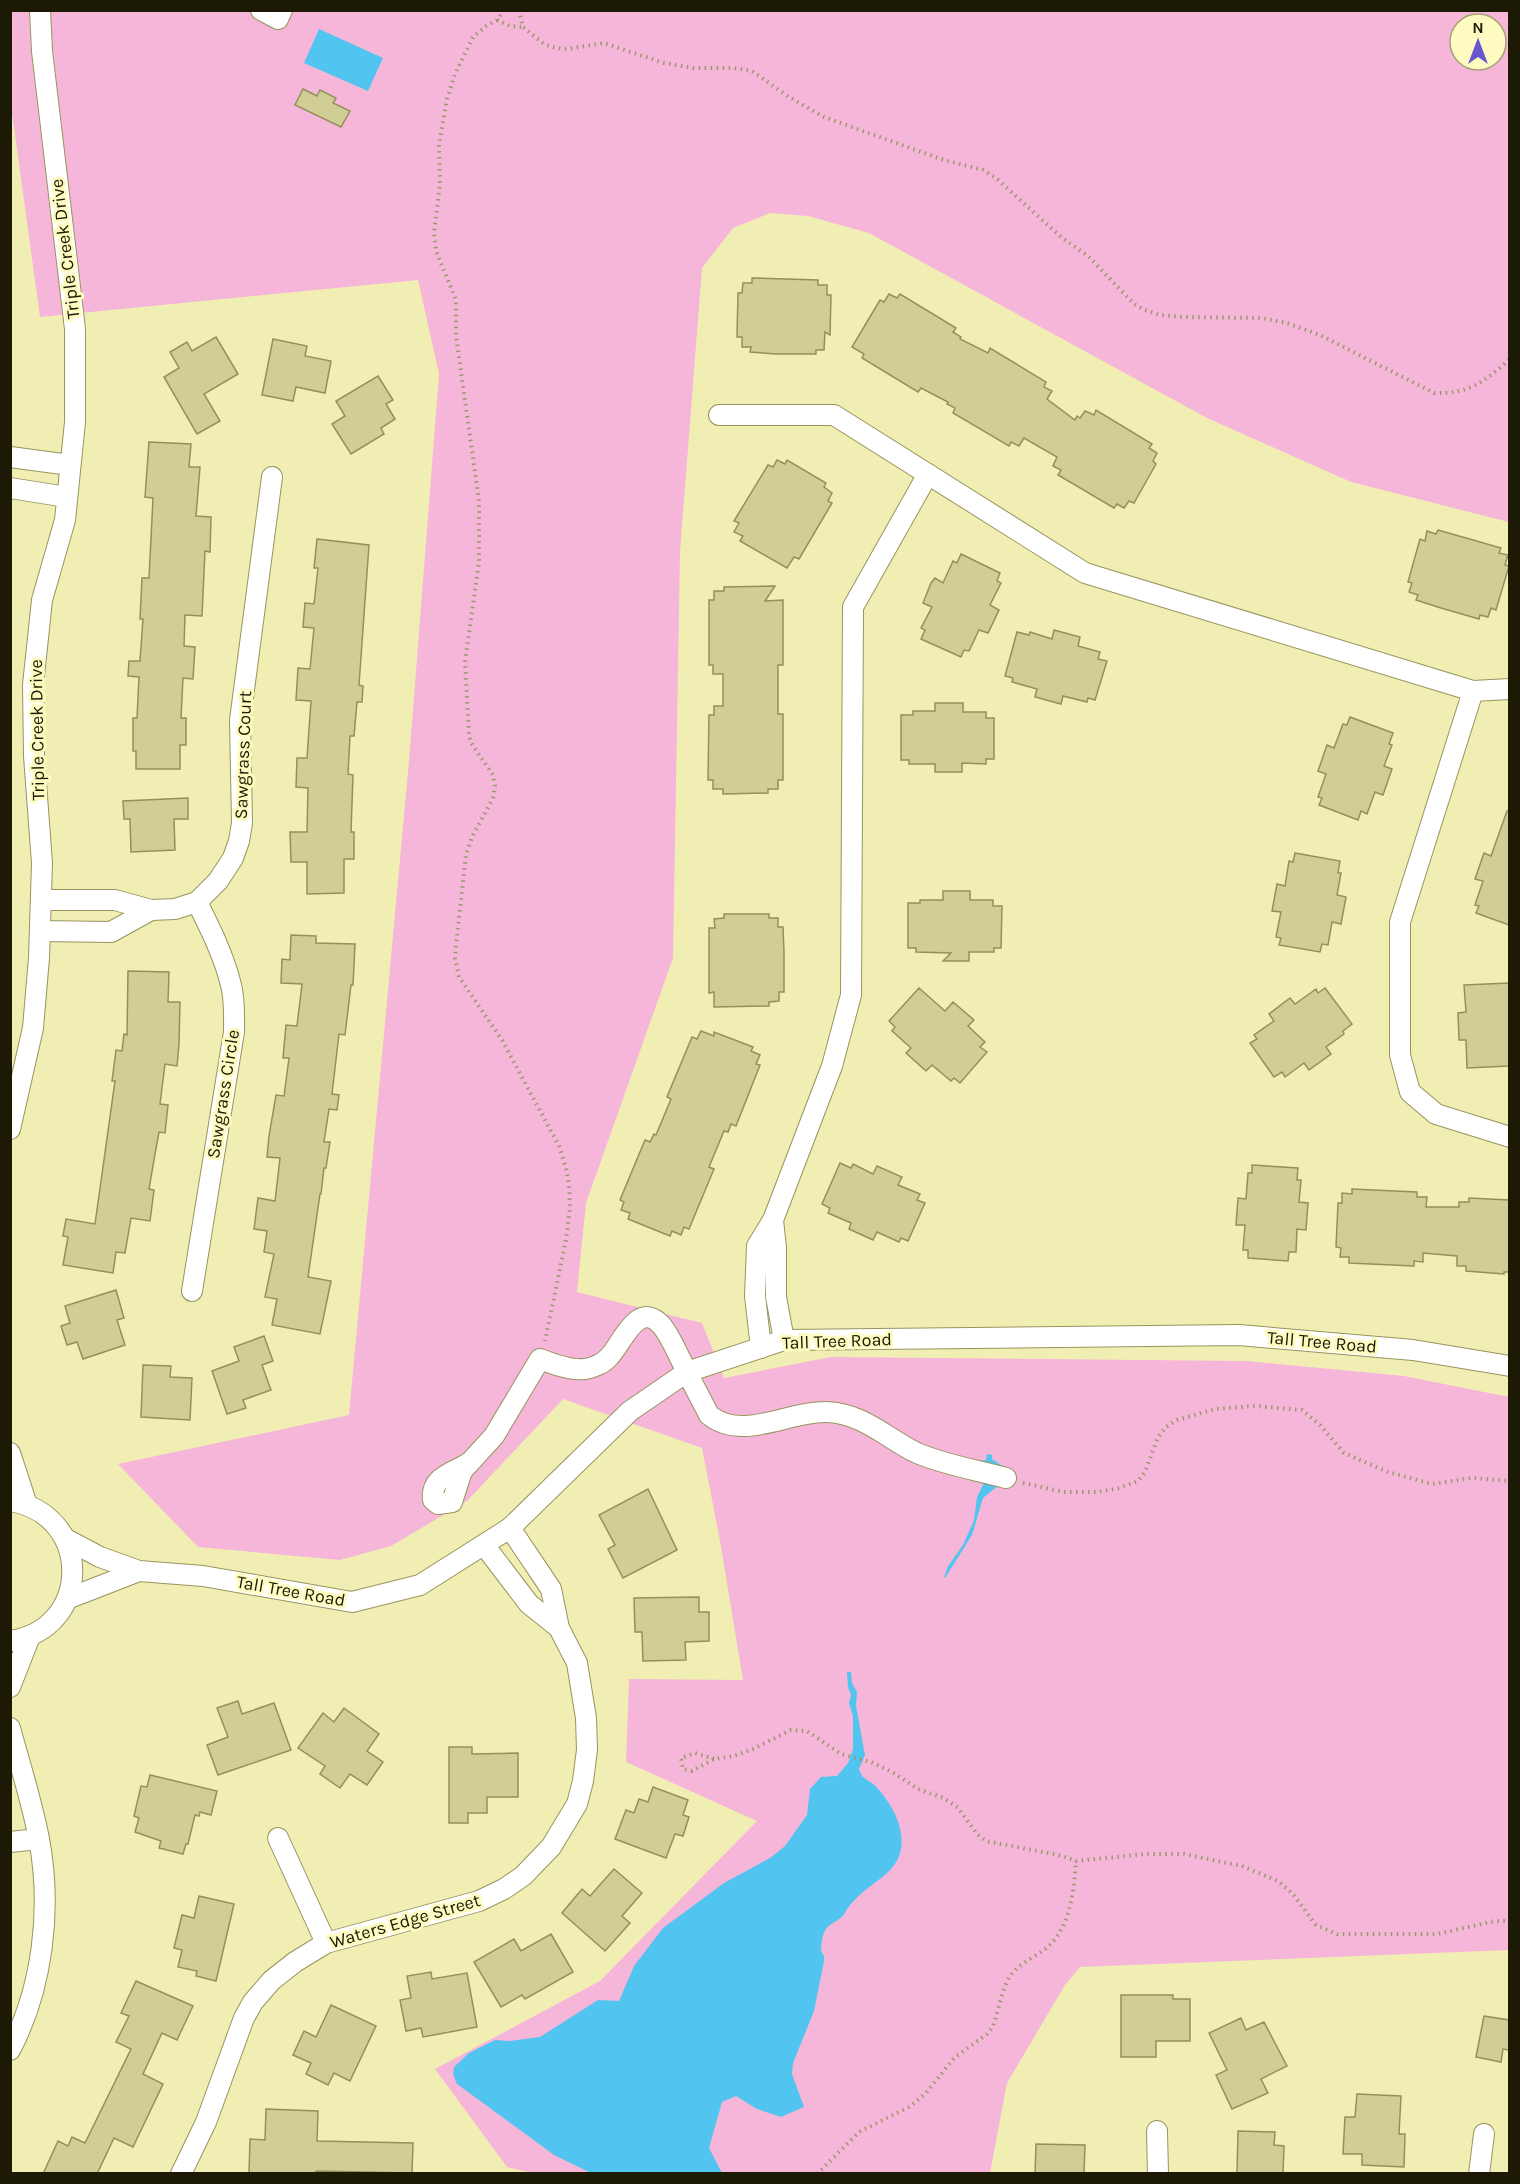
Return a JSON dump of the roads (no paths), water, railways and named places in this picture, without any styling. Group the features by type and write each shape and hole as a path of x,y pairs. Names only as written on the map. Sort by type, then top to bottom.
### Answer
{"street":[{"name":"Triple Creek Drive","path":"10,1129 18,1064 33,1028 40,931 42,863 34,756 33,685 42,600 65,520 75,422 75,329 42,51 40,10"},
{"path":"261,10 278,19 282,10"},
{"path":"719,415 834,415 1085,573 1473,691 1509,689"},
{"path":"10,457 70,465"},
{"path":"760,1348 755,1296 758,1246 773,1220 832,1065 851,996 853,607 928,474"},
{"name":"Sawgrass Court","path":"197,902 218,881 233,858 239,841 242,823 240,720 272,477"},
{"path":"10,488 67,497"},
{"path":"1473,691 1400,922 1400,1055 1410,1092 1436,1114 1509,1137"},
{"path":"41,900 115,900 151,910 175,909 197,902"},
{"name":"Sawgrass Circle","path":"192,1291 234,1032 231,984 212,930 197,902"},
{"path":"40,931 111,932 151,910"},
{"path":"773,1220 776,1248 776,1297 784,1340"},
{"path":"755,1281 776,1281"},
{"path":"470,1462 494,1436 540,1359 576,1368 585,1369 595,1366 608,1358 634,1323 640,1319 649,1318 656,1320 668,1334 710,1415 724,1424 762,1425 824,1412 846,1415 868,1423 918,1453 1006,1478"},
{"name":"Tall Tree Road","path":"66,1539 100,1557 139,1571 203,1576 352,1602 420,1585 510,1528 630,1412 687,1372 784,1340 1239,1335 1413,1350 1509,1366"},
{"path":"10,1454 19,1503 50,1518 66,1539 72,1556 73,1574 67,1599 52,1622 30,1636 10,1641"},
{"path":"510,1528 551,1589 559,1628"},
{"path":"484,1545 529,1604 559,1628"},
{"name":"Tall Tree Road","path":"67,1599 139,1571"},
{"name":"Waters Edge Street","path":"181,2174 206,2122 244,2019 272,1980 295,1962 327,1943 478,1901 504,1889 523,1876 551,1847 577,1804 587,1750 586,1718 577,1663 559,1628"},
{"path":"10,1687 30,1636"},
{"path":"10,1728 39,1839 45,1888 42,1938 35,1987 10,2050"},
{"path":"278,1838 327,1943"},
{"path":"10,1842 39,1839"},
{"path":"1157,2131 1158,2174"},
{"path":"1479,2174 1484,2134"}],"water":[{"path":"319,29 383,58 368,91 304,63"},
{"path":"987,1454 992,1455 992,1459 1004,1467 1005,1474 999,1485 983,1498 972,1535 945,1578 948,1566 963,1545 974,1520 977,1497 983,1485 978,1461 986,1460"},
{"path":"847,1672 851,1672 852,1683 857,1692 856,1706 865,1755 859,1769 862,1776 877,1788 892,1809 901,1831 902,1842 900,1853 887,1873 859,1896 842,1917 829,1925 823,1935 821,1951 824,1961 814,2011 793,2063 792,2074 804,2107 781,2117 757,2109 736,2096 722,2102 709,2148 722,2173 591,2173 554,2155 457,2084 453,2074 454,2067 469,2053 495,2040 510,2041 540,2037 598,2000 619,2001 634,1966 663,1928 724,1883 770,1858 785,1846 807,1815 810,1789 821,1777 837,1776 848,1763 853,1749 853,1716 849,1703 851,1695"}]}
